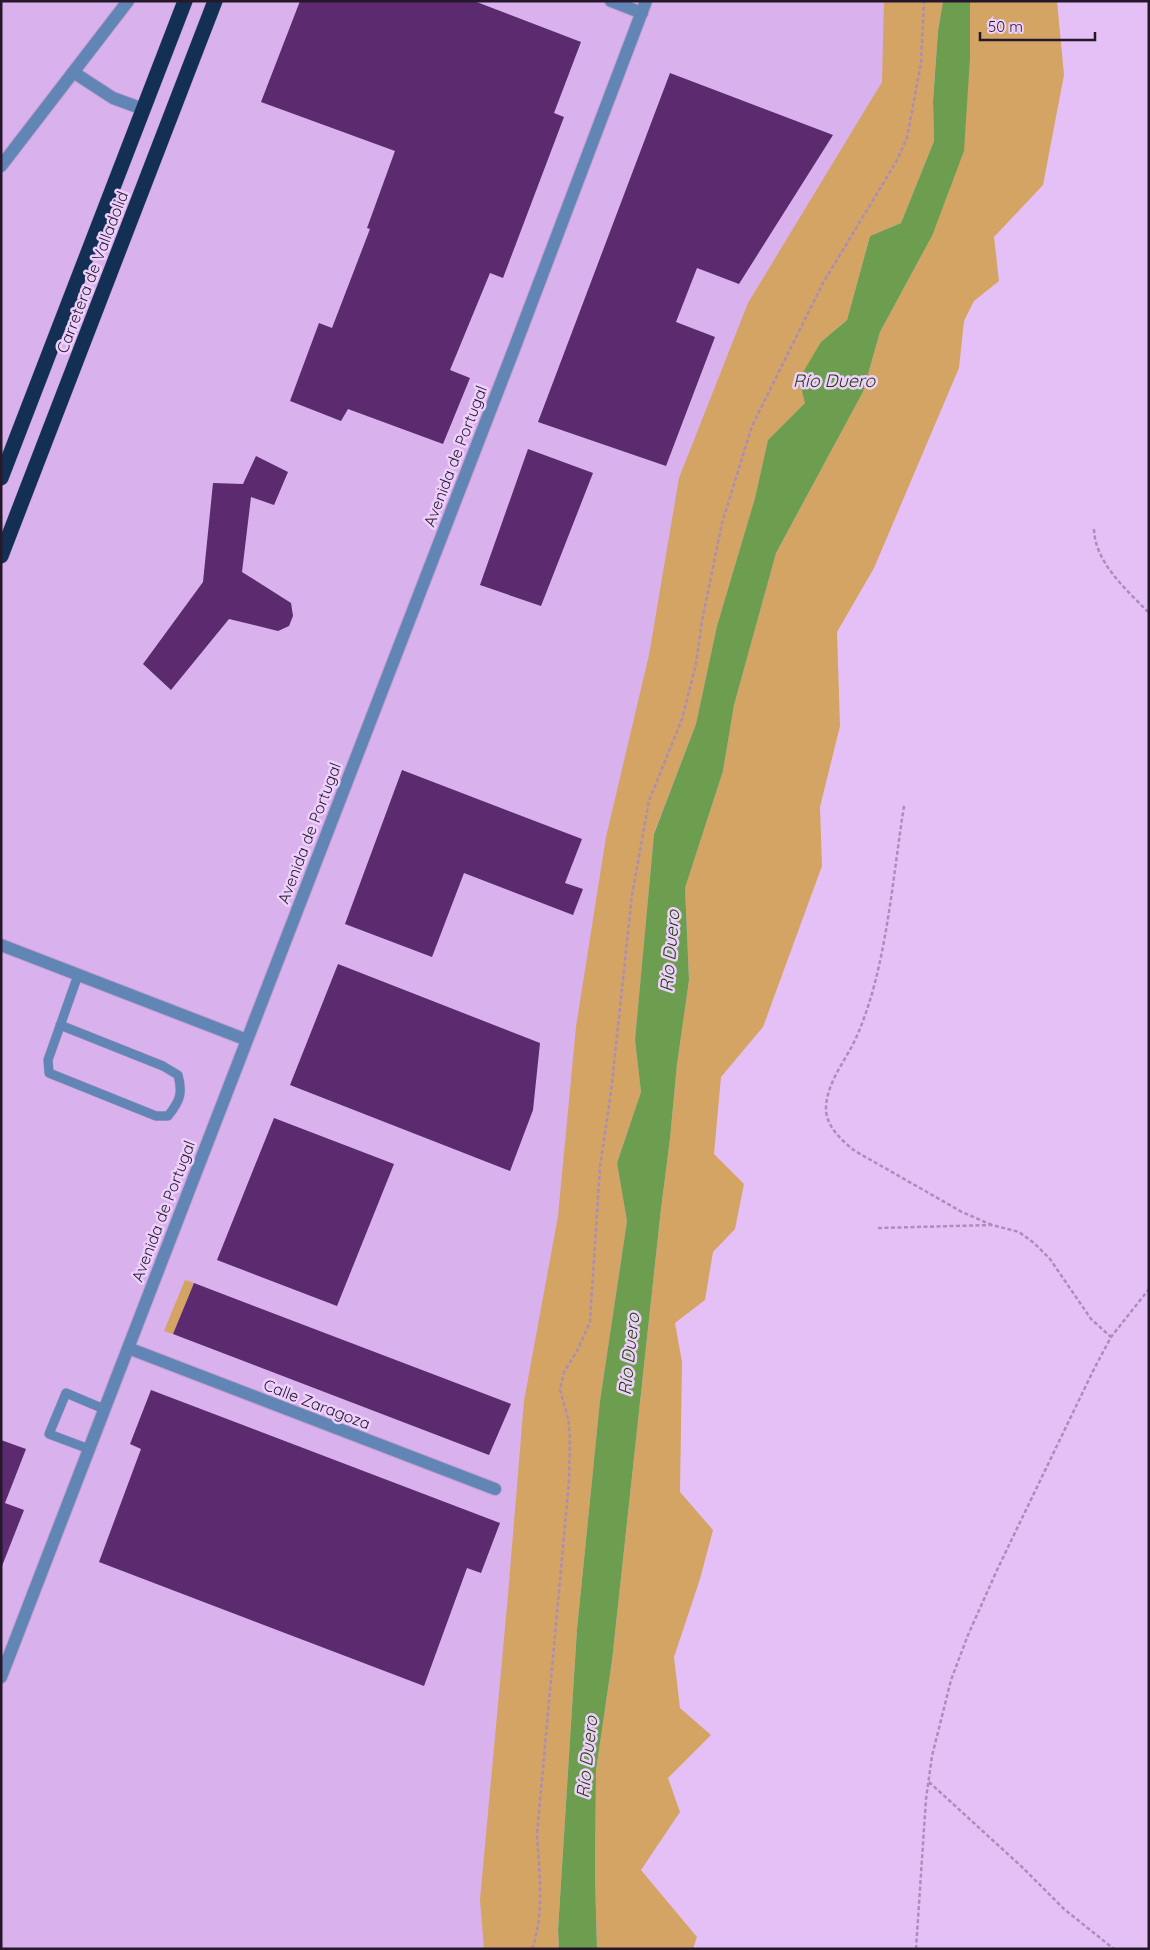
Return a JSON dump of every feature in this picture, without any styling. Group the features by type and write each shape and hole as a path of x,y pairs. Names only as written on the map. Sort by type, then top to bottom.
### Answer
{"highway":[{"name":"Carretera de Valladolid","path":"1,478 185,1"},
{"name":"Carretera de Valladolid","path":"1,556 215,1"}],"street":[{"path":"1,166 128,1"},
{"path":"611,1 644,7"},
{"name":"Avenida de Portugal","path":"1,1677 644,7"},
{"path":"73,72 113,98 143,109"},
{"path":"1,945 247,1040"},
{"name":"Calle Zaragoza","path":"128,1348 495,1490"}],"lane":[{"path":"60,1025 163,1066 178,1075 182,1089 176,1105 168,1116 156,1116 49,1073 48,1060 60,1025 78,975"},
{"path":"89,1449 49,1434 66,1393 104,1409"}],"path":[{"path":"532,1949 537,1935 540,1888 537,1834 569,1481 570,1438 568,1418 560,1390 564,1372 577,1351 590,1322 600,1166 611,1092 632,895 649,801 682,719 696,664 702,621 722,523 752,426 823,283 896,162 907,138 922,63 924,1"},
{"path":"1094,529 1095,541 1109,567 1149,613"},
{"path":"904,806 892,890 872,995 858,1034 828,1094 826,1108 828,1119 846,1144 855,1151 962,1212 992,1225"},
{"path":"878,1228 992,1225 1018,1232 1034,1243 1050,1258 1091,1319 1111,1337"},
{"path":"916,1949 916,1927 929,1782 940,1718 968,1634 1033,1494 1111,1337 1149,1289"},
{"path":"929,1782 1022,1867 1064,1910 1114,1949"}],"shaded area":[{"path":"1,1 903,1 493,1949 1,1949"},
{"path":"884,1 943,1 938,31 933,101 934,141 901,223 870,236 847,320 821,342 805,403 768,440 755,498 717,626 696,724 654,833 635,1040 641,1092 617,1163 627,1221 600,1401 577,1629 558,1930 559,1949 484,1949 480,1900 524,1401 558,1216 576,1027 606,837 649,655 679,478 748,303 882,82"},
{"path":"970,1 1057,1 1064,75 1043,185 994,237 999,281 974,301 964,321 959,368 874,568 837,632 840,726 820,807 822,866 763,1027 721,1077 714,1154 744,1184 735,1229 713,1252 705,1300 675,1323 682,1362 680,1492 713,1530 700,1579 674,1657 680,1708 711,1735 668,1778 680,1812 641,1870 697,1937 693,1949 597,1949 595,1875 596,1771 612,1661 677,1064 689,980 685,888 723,771 734,705 776,553 863,392 880,332 932,236 970,58"},
{"path":"185,1280 194,1283 173,1334 164,1331"}],"water":[{"name":"Río Duero","path":"943,1 970,1 970,58 964,151 932,236 880,332 863,392 776,553 734,705 723,771 685,888 689,980 677,1064 612,1661 596,1771 595,1875 597,1949 559,1949 558,1930 577,1629 600,1401 627,1221 617,1163 641,1092 635,1040 654,834 696,724 717,626 755,498 768,440 805,403 799,379 821,342 847,320 870,236 901,223 934,141 933,101 938,31"}],"building":[{"path":"300,1 474,1 581,42 554,113 564,117 503,278 490,273 450,370 470,378 443,444 348,409 341,421 290,401 319,323 332,328 370,229 367,228 395,151 261,102"},
{"path":"670,73 833,135 739,284 697,268 676,322 715,337 666,466 538,422"},
{"path":"528,449 593,473 541,606 480,585"},
{"path":"256,456 288,472 274,505 251,497 242,572 291,603 293,616 289,626 278,631 229,619 171,690 143,664 203,582 213,483 243,484"},
{"path":"402,770 582,839 565,883 583,889 573,915 464,873 432,957 345,924"},
{"path":"338,964 540,1043 533,1110 510,1171 290,1085"},
{"path":"274,1118 394,1164 337,1306 217,1260"},
{"path":"194,1283 511,1404 489,1455 173,1334"},
{"path":"151,1390 500,1523 481,1573 467,1568 424,1686 99,1562 141,1449 130,1444"},
{"path":"1,1440 26,1449 5,1503 24,1510 2,1566"}]}
